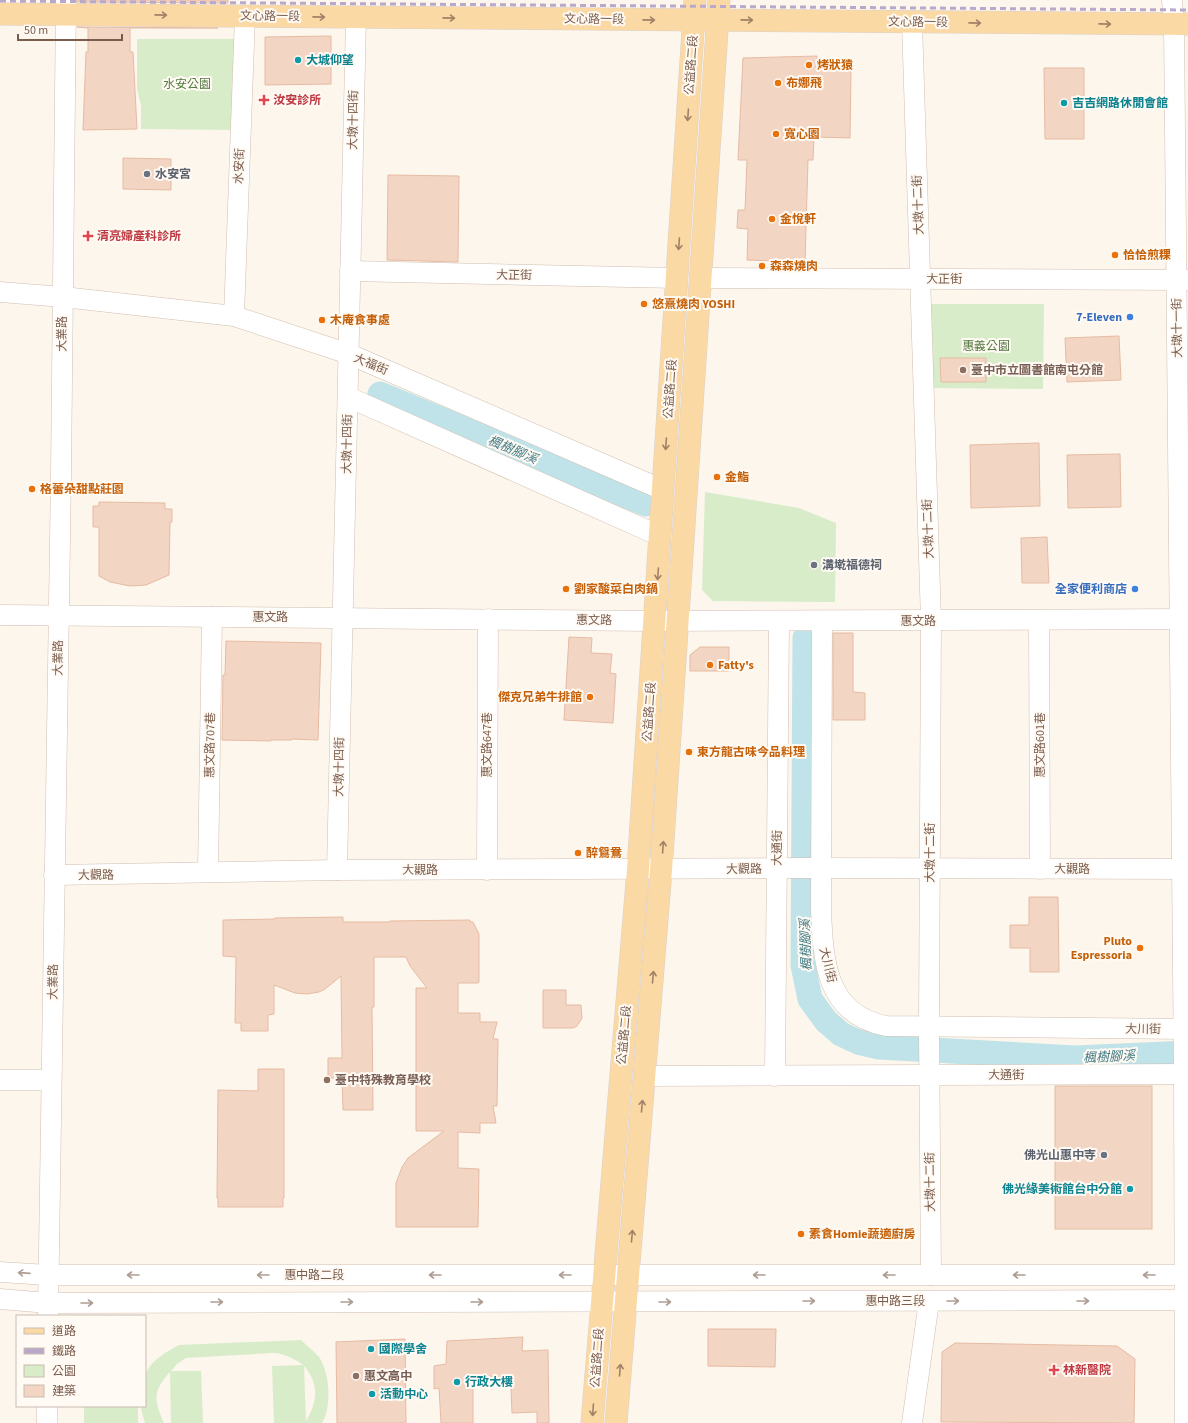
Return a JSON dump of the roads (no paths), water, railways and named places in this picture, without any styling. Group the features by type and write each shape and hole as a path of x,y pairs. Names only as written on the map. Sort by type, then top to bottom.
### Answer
{"main road":[{"name":"文心路一段","path":"0,14 66,7 245,16 356,17 719,10 912,22 1181,24"},
{"name":"公益路二段","path":"592,1423 638,870 695,10"},
{"name":"公益路二段","path":"616,1423 661,870 719,10"}],"street":[{"name":"大墩十一街","path":"1172,0 1181,24 1185,1073"},
{"name":"大業路","path":"48,1309 61,475 66,7"},
{"name":"水安街","path":"234,316 245,16"},
{"name":"大墩十四街","path":"337,870 356,17"},
{"name":"大墩十二街","path":"912,22 931,621 928,1031 931,1275"},
{"name":"大正街","path":"350,271 677,278"},
{"name":"大正街","path":"701,278 1182,280"},
{"name":"大福街","path":"0,292 62,297 234,316 349,354 663,490"},
{"path":"348,397 660,536"},
{"name":"惠文路","path":"0,615 654,621 1184,619"},
{"name":"惠文路707巷","path":"208,872 212,617"},
{"name":"惠文路647巷","path":"487,870 488,619"},
{"name":"惠文路601巷","path":"1039,620 1040,869"},
{"name":"大通街","path":"775,1076 781,869 779,621"},
{"name":"大川街","path":"822,621 817,868 823,951 829,978 836,992 848,1008 858,1016 872,1023 928,1031 1185,1033"},
{"name":"大觀路","path":"54,875 337,870 661,870 817,868 1185,869"},
{"name":"大通街","path":"644,1076 775,1076 929,1070 1185,1073"},
{"path":"1185,1073 1187,1275 1185,1423"},
{"path":"0,1080 51,1080"},
{"name":"惠中路二段","path":"0,1272 48,1275 628,1275"},
{"path":"628,1275 1187,1275"},
{"path":"0,1299 48,1309 601,1302"},
{"name":"惠中路三段","path":"601,1302 1187,1300"},
{"path":"912,1423 929,1301"},
{"path":"47,1407 47,1423"}],"waterway":[{"name":"楓樹腳溪","path":"380,394 646,504"},
{"name":"楓樹腳溪","path":"805,638 803,965 810,999 826,1021 841,1034 858,1042 879,1047 1075,1058 1188,1053"}],"railway":[{"path":"0,1 1188,10"}],"place":[{"name":"大城仰望","path":"298,60"},
{"name":"烤狀猿","path":"809,65"},
{"name":"布娜飛","path":"778,83"},
{"name":"汝安診所","path":"264,100"},
{"name":"吉吉網路休閒會館","path":"1064,103"},
{"name":"寬心園","path":"776,134"},
{"name":"水安宮","path":"147,174"},
{"name":"金悅軒","path":"772,219"},
{"name":"清亮婦產科診所","path":"88,236"},
{"name":"恰恰煎粿","path":"1115,255"},
{"name":"森森燒肉","path":"762,266"},
{"name":"悠熹燒肉 YOSHI","path":"644,304"},
{"name":"7-Eleven","path":"1130,317"},
{"name":"木庵食事處","path":"322,320"},
{"name":"臺中市立圖書館南屯分館","path":"963,370"},
{"name":"金鮨","path":"717,477"},
{"name":"格蕾朵甜點莊園","path":"32,489"},
{"name":"溝墘福德祠","path":"814,565"},
{"name":"劉家酸菜白肉鍋","path":"566,589"},
{"name":"全家便利商店","path":"1135,589"},
{"name":"Fatty's","path":"710,665"},
{"name":"傑克兄弟牛排館","path":"590,697"},
{"name":"東方龍古味今品料理","path":"689,752"},
{"name":"醉鴛鴦","path":"578,853"},
{"name":"Pluto Espressoria","path":"1140,948"},
{"name":"臺中特殊教育學校","path":"327,1080"},
{"name":"佛光山惠中寺","path":"1104,1155"},
{"name":"佛光緣美術館台中分館","path":"1130,1189"},
{"name":"素食Homie蔬適廚房","path":"801,1234"},
{"name":"國際學舍","path":"371,1349"},
{"name":"林新醫院","path":"1054,1370"},
{"name":"惠文高中","path":"356,1376"},
{"name":"行政大樓","path":"457,1382"},
{"name":"活動中心","path":"372,1394"}],"park label":[{"name":"水安公園","path":"187,84"},
{"name":"惠義公園","path":"986,346"}]}
